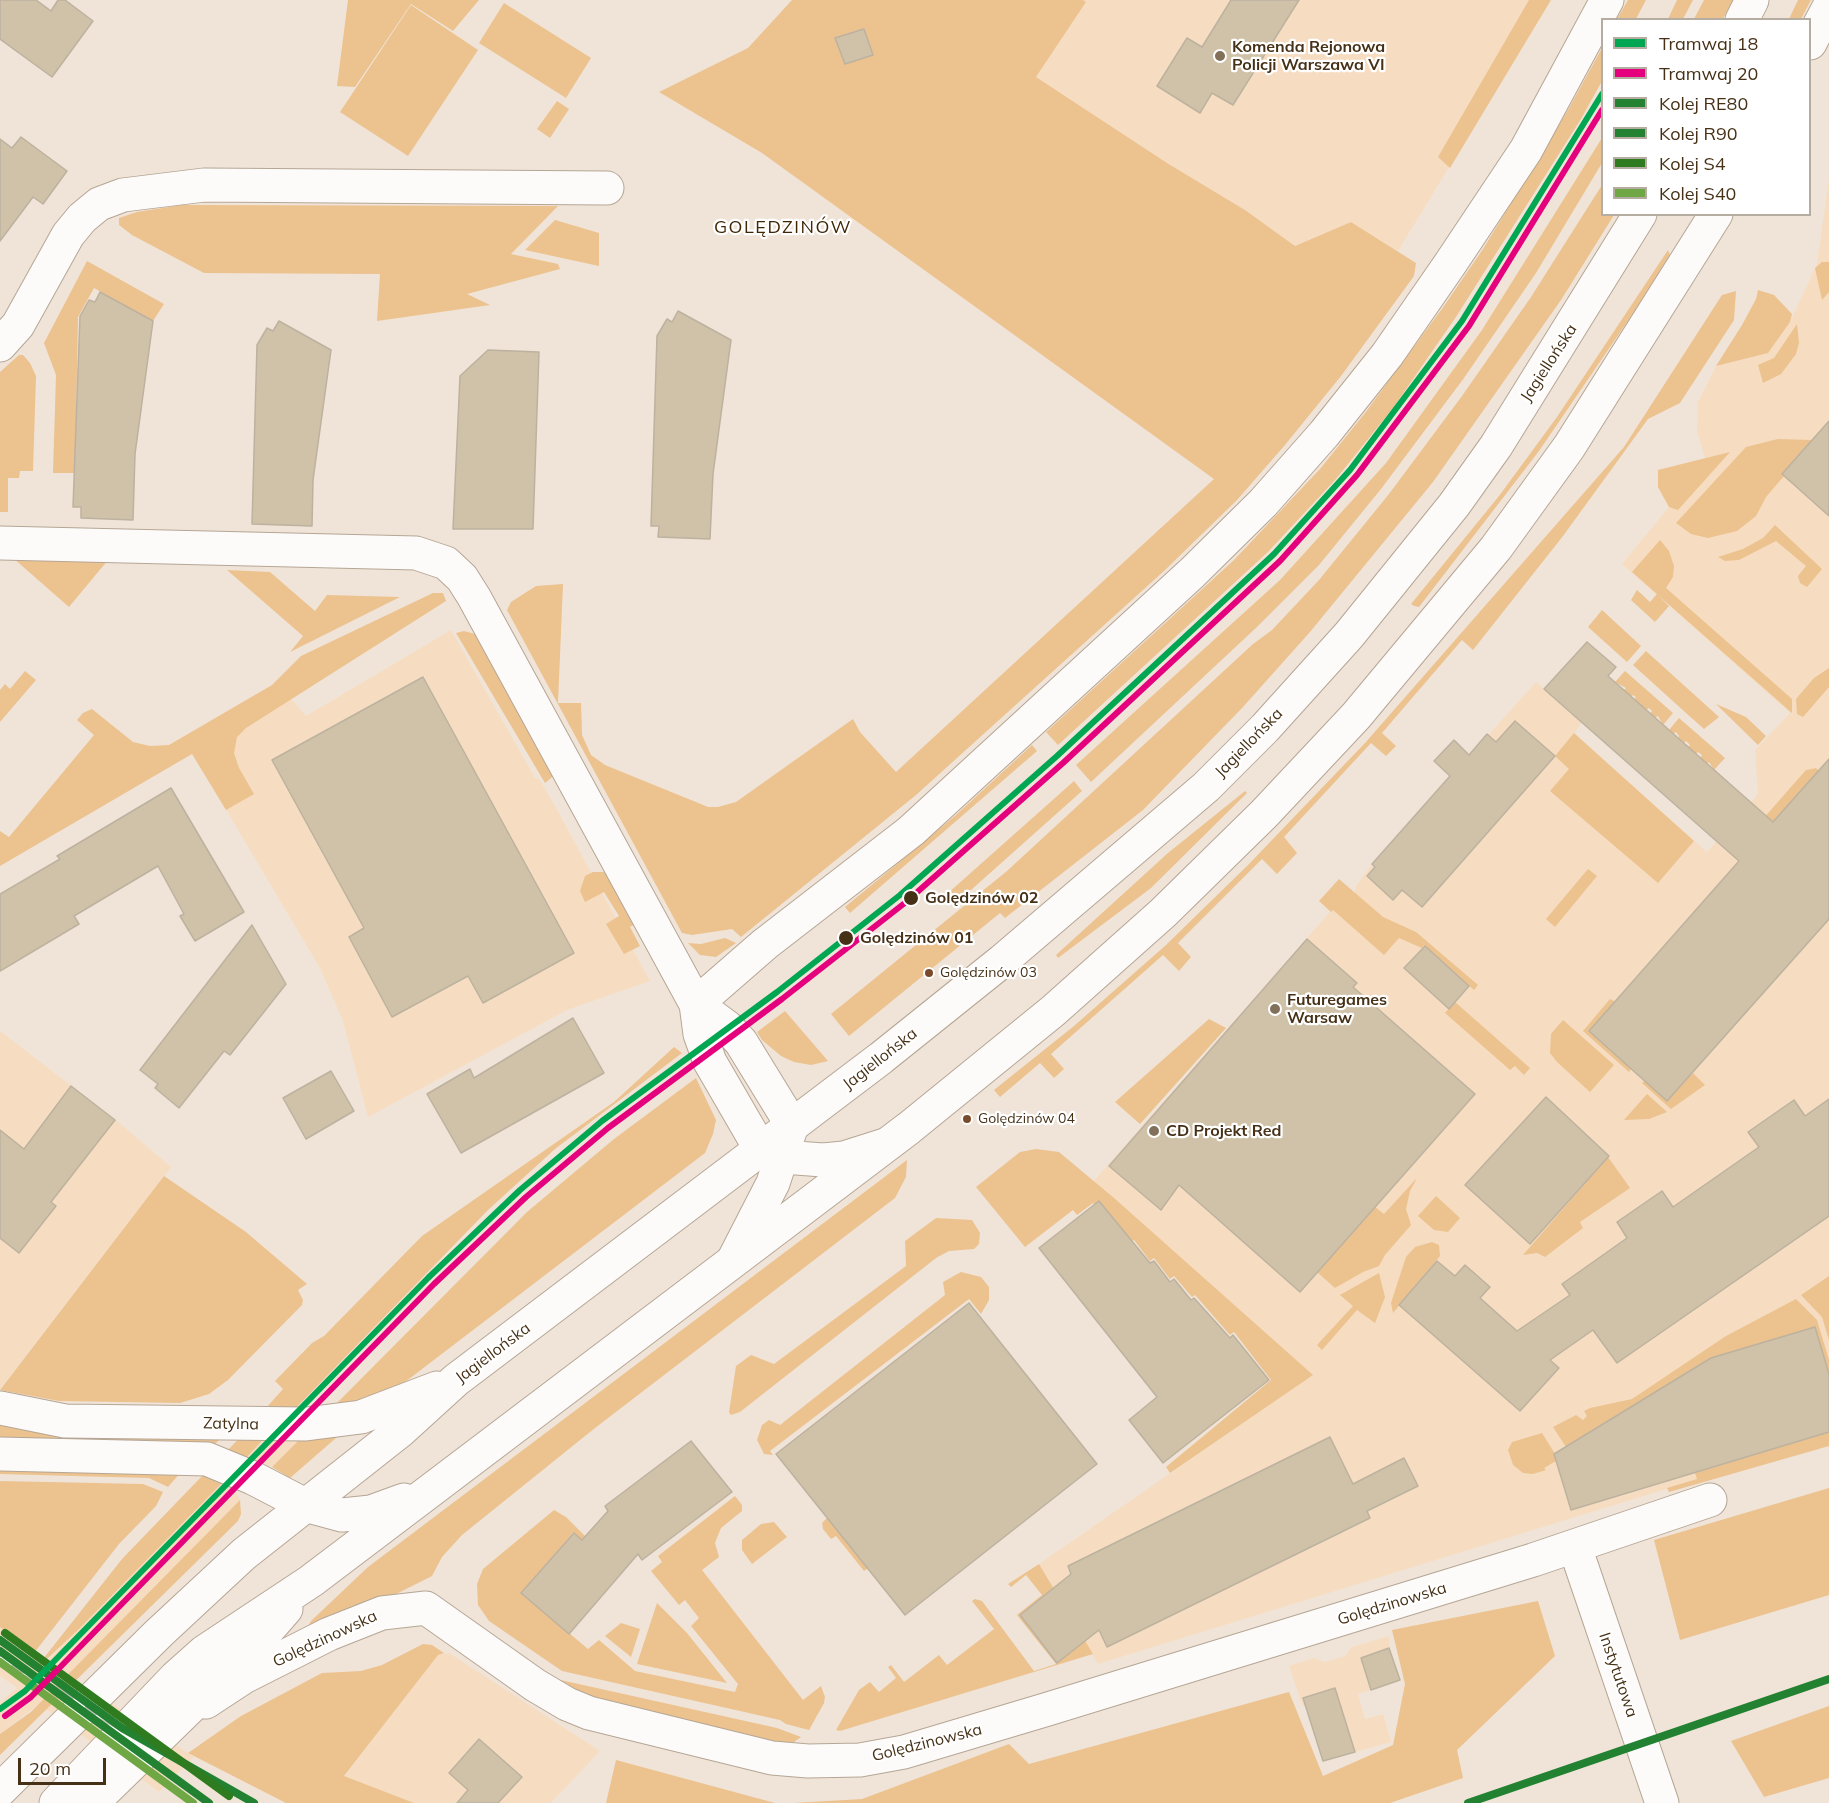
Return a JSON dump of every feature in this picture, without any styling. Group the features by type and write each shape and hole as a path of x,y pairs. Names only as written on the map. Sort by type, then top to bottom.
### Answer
{"main road":[{"path":"696,1005 765,944 911,831 1184,581 1263,503 1324,434 1380,364 1444,273 1526,150 1607,0"},
{"path":"1743,18 1752,0"},
{"path":"1811,39 1829,7"},
{"path":"0,345 18,325 68,235 81,218 99,204 123,195 204,185 607,188"},
{"name":"Jagiellońska","path":"0,1790 159,1633 244,1554 400,1431 456,1380 772,1153 792,1125 890,1051 1002,961 1175,814 1265,728 1349,635 1461,495 1496,446 1572,328 1639,216"},
{"path":"56,1803 176,1677 204,1652 311,1581 425,1492 885,1145 1036,1025 1162,913 1264,814 1356,716 1496,548 1569,447 1715,216"},
{"path":"0,543 416,553 436,557 462,578 696,1005 700,1034 710,1062 772,1153 770,1190 734,1259"},
{"path":"696,1005 727,1027 741,1042 792,1125"},
{"path":"772,1153 802,1159 844,1158 885,1145"},
{"name":"Zatylna","path":"0,1408 65,1421 306,1424 361,1417 456,1380"},
{"path":"0,1454 207,1459 253,1478 305,1505 342,1515 371,1512 425,1492"},
{"name":"Golędzinowska","path":"174,1723 244,1677 330,1634 382,1613 426,1608 535,1685 567,1704 589,1713 772,1758 840,1762 883,1757 928,1746 1575,1547 1710,1500"},
{"name":"Instytutowa","path":"1575,1547 1662,1803"},
{"path":"92,1803 258,1641 311,1581"}],"shaded area":[{"path":"348,0 479,0 453,31 411,4 355,87 337,86"},
{"path":"792,0 1083,0 1086,2 1036,77 1167,163 1245,210 1295,246 1351,222 1416,263 1414,276 1341,376 1285,445 1237,500 1164,571 916,795 741,937 732,929 692,935 682,933 507,610 511,602 536,586 563,584 558,703 581,703 582,735 591,755 605,765 708,807 718,807 736,802 853,719 860,732 896,772 1214,479 762,153 659,92 748,48"},
{"path":"1083,0 1551,0 1398,251 1351,222 1295,246 1245,210 1167,163 1036,77 1086,2"},
{"path":"1529,0 1551,0 1450,168 1438,157"},
{"path":"1628,0 1646,0 1637,18 1618,18"},
{"path":"1677,0 1693,0 1684,18 1668,18"},
{"path":"1704,0 1733,0 1724,18 1695,18"},
{"path":"1798,0 1811,0 1802,18 1789,18"},
{"path":"504,3 591,58 566,98 479,43"},
{"path":"411,5 478,50 408,156 340,112"},
{"path":"1601,50 1601,83 1581,119 1456,317 1393,408 1336,479 1268,552 1058,745 1046,732 1234,560 1320,469 1365,413 1483,249 1568,110"},
{"path":"557,101 569,109 550,138 537,129"},
{"path":"1601,140 1601,165 1536,273 1464,378 1381,489 1319,565 1258,626 1091,782 1076,765 1280,580 1386,463 1482,330"},
{"path":"1829,179 1829,1276 1802,1295 1829,1322 1829,1439 1098,1664 1039,1564 1312,1375 1093,1182 1343,897 1355,892 1356,886 1372,864 1536,682 1582,722 1574,734 1707,852 1758,794 1755,750 1790,713 1622,564 1669,507 1658,487 1658,470 1705,458 1697,431 1698,402 1716,366 1768,353 1790,322 1817,264"},
{"path":"1601,187 1601,216 1613,216 1561,300 1433,482 1310,632 1243,707 1143,810 1005,918 1000,913 849,1036 831,1014 1007,871 1253,644 1272,630 1319,580 1389,494 1462,396 1531,297"},
{"path":"182,205 558,206 511,254 558,264 560,269 467,294 490,305 377,321 380,274 204,273 132,235 119,225 119,218 137,212"},
{"path":"555,220 599,233 599,266 525,250"},
{"path":"1668,250 1670,255 1634,312 1539,451 1419,607 1411,604 1499,496 1557,417"},
{"path":"87,261 164,304 153,321 94,288 78,317 75,473 53,473 56,375 44,343"},
{"path":"1822,262 1829,262 1829,292 1822,300 1815,268"},
{"path":"1758,290 1774,295 1792,314 1790,322 1768,353 1716,366 1742,325 1756,299"},
{"path":"1736,291 1734,320 1680,403 1648,419 1563,536 1473,650 1462,640 1382,733 1396,746 1386,756 1371,743 1284,837 1297,853 1277,874 1262,859 1178,943 1191,957 1179,971 1163,955 1051,1054 1064,1069 1054,1078 1040,1063 1000,1097 994,1090 1074,1026 1166,945 1249,864 1365,743 1624,447 1722,295"},
{"path":"1797,324 1799,343 1796,354 1781,374 1763,383 1758,365 1774,358"},
{"path":"19,355 23,355 30,363 36,376 33,471 20,471 19,478 8,478 8,512 0,512 0,372"},
{"path":"1778,439 1812,440 1782,474 1784,476 1766,497 1756,516 1737,531 1708,538 1691,534 1676,523 1746,447"},
{"path":"1730,452 1678,510 1669,507 1658,487 1658,470"},
{"path":"1775,525 1822,569 1807,587 1800,583 1798,576 1806,566 1776,541 1739,560 1725,561 1718,557 1743,549 1763,538"},
{"path":"1660,540 1669,551 1674,566 1673,577 1666,588 1792,699 1792,713 1658,595 1669,606 1655,622 1631,600 1637,590 1650,602 1657,594 1632,572"},
{"path":"13,558 108,560 69,607"},
{"path":"227,570 270,572 315,611 327,595 400,597 290,652 303,636"},
{"path":"433,593 443,593 446,601 246,728 237,737 234,753 239,768 254,794 226,810 192,754 0,866 0,831 9,837 94,735 77,720 83,713 92,709 133,742 150,746 169,745 272,685 301,656"},
{"path":"1602,610 1641,646 1627,662 1588,627"},
{"path":"451,630 535,778 539,779 555,806 650,981 567,1010 368,1117 343,1021 320,968 193,754 290,698 306,716"},
{"path":"464,631 475,634 487,644 557,773 545,783 456,633"},
{"path":"1646,651 1719,717 1704,729 1686,713 1633,665"},
{"path":"1829,668 1829,687 1803,717 1797,714 1796,699 1814,678"},
{"path":"25,671 36,680 0,722 0,690 5,684 10,689"},
{"path":"1625,671 1673,713 1663,725 1658,716 1655,718 1650,714 1652,711 1649,708 1646,710 1634,700 1636,697 1633,695 1631,697 1624,690 1626,688 1615,682"},
{"path":"1716,704 1746,717 1766,736 1758,745"},
{"path":"1679,718 1725,758 1714,770 1709,762 1707,764 1700,758 1702,755 1698,752 1696,754 1688,747 1690,745 1686,741 1684,743 1678,738 1676,732 1673,734 1669,730"},
{"path":"1574,733 1694,841 1658,883 1550,791 1569,769 1555,756"},
{"path":"1032,745 1037,751 850,913 845,907 956,815"},
{"path":"1816,768 1819,771 1766,830 1762,820 1806,770"},
{"path":"1074,781 1082,791 971,890 950,897 947,894"},
{"path":"1245,791 1247,793 1151,888 1058,958 1056,955 1168,853"},
{"path":"1588,869 1597,876 1555,927 1546,919"},
{"path":"593,872 604,872 616,882 637,923 630,927 640,946 624,954 606,924 619,916 604,892 585,902 580,891 585,876"},
{"path":"1339,879 1383,917 1416,932 1478,985 1474,990 1424,945 1422,948 1399,938 1384,955 1333,910 1331,912 1319,901"},
{"path":"725,938 736,943 716,957 700,955 688,943 701,944"},
{"path":"1610,999 1616,1002 1589,1031 1631,1069 1629,1072 1583,1031"},
{"path":"1455,1002 1530,1068 1524,1075 1515,1066 1510,1070 1445,1013"},
{"path":"785,1011 828,1061 811,1065 794,1062 781,1056 762,1040 757,1032"},
{"path":"1209,1019 1226,1028 1140,1124 1115,1102"},
{"path":"1563,1020 1614,1065 1590,1092 1550,1053 1551,1034"},
{"path":"0,1031 116,1120 171,1167 0,1389"},
{"path":"674,1047 682,1053 555,1149 488,1210 292,1412 266,1408 283,1389 275,1381 312,1343 324,1336 422,1236 614,1102"},
{"path":"1693,1073 1705,1085 1671,1109 1642,1083 1645,1081 1667,1100"},
{"path":"696,1078 716,1120 705,1153 405,1382 386,1394 331,1409 527,1212 614,1139"},
{"path":"1647,1094 1667,1112 1649,1119 1624,1120"},
{"path":"1036,1149 1059,1152 1313,1375 1170,1473 1166,1467 1271,1380 1234,1332 1230,1335 1195,1295 1192,1297 1174,1276 1170,1279 1154,1258 1150,1261 1134,1240 1130,1242 1109,1224 1093,1203 1077,1215 1073,1210 1025,1247 976,1187 1020,1152"},
{"path":"1608,1157 1630,1188 1580,1222 1583,1228 1545,1257 1537,1253 1523,1255"},
{"path":"907,1160 906,1177 895,1198 595,1428 462,1535 442,1557 432,1576 380,1602 307,1628 311,1621 368,1567"},
{"path":"164,1176 246,1232 307,1284 298,1290 303,1300 302,1305 228,1380 209,1394 180,1403 59,1401 0,1390"},
{"path":"1417,1178 1410,1191 1406,1209 1411,1225 1385,1255 1379,1266 1335,1288 1317,1272 1375,1207 1384,1214"},
{"path":"1436,1196 1460,1218 1448,1232 1434,1230 1418,1216"},
{"path":"936,1218 972,1220 980,1233 979,1244 974,1249 949,1251 936,1258 740,1412 731,1415 729,1412 736,1366 751,1355 774,1364 906,1266 905,1241"},
{"path":"1432,1242 1439,1245 1440,1256 1393,1313 1391,1303 1406,1257 1415,1247"},
{"path":"961,1272 981,1277 989,1287 989,1300 981,1314 969,1299 770,1451 773,1455 764,1454 757,1440 762,1425 769,1420 780,1425 945,1295 943,1282"},
{"path":"1379,1273 1385,1297 1375,1323 1357,1310 1322,1350 1317,1345 1353,1306 1340,1295"},
{"path":"1829,1276 1829,1340 1822,1317 1801,1295"},
{"path":"1796,1299 1817,1320 1829,1360 1829,1374 1566,1447 1553,1427 1576,1415 1583,1420 1587,1416 1584,1411 1590,1408 1632,1399 1726,1336"},
{"path":"0,1419 226,1433 211,1448 0,1440"},
{"path":"344,1431 290,1478 272,1467 304,1435"},
{"path":"1829,1432 1829,1446 1669,1492 1667,1488 1697,1479 1695,1473"},
{"path":"244,1433 269,1433 247,1457 227,1451"},
{"path":"269,1433 304,1435 272,1467 247,1457"},
{"path":"1542,1433 1555,1454 1556,1461 1544,1468 1546,1470 1533,1474 1523,1473 1513,1465 1508,1450 1512,1442"},
{"path":"0,1468 182,1471 168,1487 149,1478 0,1474"},
{"path":"204,1474 224,1481 79,1629 32,1673 122,1559"},
{"path":"0,1481 143,1484 163,1492 156,1506 119,1544 34,1653 0,1627"},
{"path":"224,1481 234,1488 240,1500 68,1675 194,1757 159,1792 39,1704 0,1734 0,1702 17,1688 0,1676 0,1627 47,1661"},
{"path":"1829,1488 1829,1595 1680,1640 1654,1540"},
{"path":"735,1496 742,1505 742,1511 721,1528 715,1543 719,1557 702,1570 803,1700 821,1686 825,1697 824,1703 809,1730 786,1724 780,1720 562,1671 489,1621 478,1605 477,1584 483,1569 554,1510 566,1517 585,1536 582,1540 573,1533 522,1593 588,1649 599,1640 635,1671 735,1692 738,1684 691,1626 699,1618 685,1600 679,1605 651,1571 662,1562 658,1556"},
{"path":"240,1500 241,1514 238,1521 0,1755 0,1734 31,1712"},
{"path":"827,1518 867,1569 864,1571 836,1536 831,1539 823,1529 822,1523"},
{"path":"774,1522 787,1537 752,1564 742,1550 742,1540 761,1524"},
{"path":"1039,1564 1093,1654 840,1731 836,1730 859,1690 870,1682 879,1692 896,1678 888,1667 891,1665 904,1682 939,1655 947,1665 994,1629 972,1601 975,1599 982,1601 1034,1671 1056,1664 1017,1615 1042,1595 1026,1575 1011,1587 1008,1584"},
{"path":"1538,1601 1555,1656 1457,1750 1463,1778 1390,1803 793,1803 862,1799 1009,1744 1029,1764 1289,1692 1323,1776 1393,1745 1405,1684 1392,1630"},
{"path":"657,1603 687,1633 727,1683 637,1664"},
{"path":"621,1623 640,1629 631,1657 605,1636"},
{"path":"1389,1636 1390,1653 1400,1680 1358,1694 1365,1719 1383,1714 1391,1742 1323,1761 1307,1709 1302,1704 1289,1666 1313,1658 1325,1662 1345,1656 1352,1647"},
{"path":"423,1644 432,1645 444,1653 438,1655 344,1776 414,1803 286,1803 188,1753 241,1716 322,1673 361,1671 382,1665"},
{"path":"449,1653 600,1751 551,1803 414,1803 344,1777 438,1654"},
{"path":"556,1679 777,1728 801,1737 787,1747 602,1700 569,1688"},
{"path":"1829,1706 1829,1778 1764,1797 1731,1741"},
{"path":"616,1760 775,1803 606,1803"}],"building":[{"path":"0,0 36,0 51,11 58,0 65,0 93,21 52,77 0,39"},
{"name":"Komenda Rejonowa Policji Warszawa VI","path":"1231,0 1299,0 1233,105 1212,93 1200,113 1157,86 1187,38 1202,47"},
{"path":"864,29 873,55 845,64 835,38"},
{"path":"21,137 67,171 43,204 33,197 0,241 0,139 12,148"},
{"path":"100,292 153,321 135,454 133,520 81,518 81,507 73,507 80,316 89,300 95,302"},
{"path":"678,311 731,340 713,474 710,539 658,537 659,526 651,526 657,336 667,319 672,322"},
{"path":"279,321 331,350 313,480 312,526 252,524 257,345 267,328 273,331"},
{"path":"488,350 539,352 533,529 453,529 460,376"},
{"path":"1829,421 1829,516 1782,474"},
{"path":"1587,642 1616,667 1608,676 1773,822 1829,759 1829,919 1667,1101 1589,1031 1739,861 1544,689"},
{"path":"423,677 574,953 483,1003 468,976 392,1017 349,937 364,928 272,760"},
{"path":"1515,721 1555,756 1422,907 1402,890 1393,900 1367,876 1375,867 1372,864 1450,776 1434,761 1454,740 1469,755 1487,734 1496,742"},
{"path":"171,788 244,912 195,941 180,916 184,914 158,866 74,916 79,924 0,971 0,894 60,859 57,856"},
{"path":"252,925 286,984 230,1055 224,1051 179,1108 155,1088 158,1084 140,1070"},
{"path":"1307,939 1357,983 1353,987 1475,1094 1300,1292 1179,1185 1161,1210 1109,1166"},
{"path":"1425,946 1469,986 1449,1009 1404,968"},
{"path":"573,1018 604,1073 461,1153 427,1094 470,1069 474,1078"},
{"path":"331,1071 354,1111 306,1139 283,1098"},
{"path":"71,1086 115,1120 51,1202 56,1206 19,1253 0,1238 0,1130 24,1149"},
{"path":"1546,1097 1609,1156 1530,1244 1465,1185"},
{"path":"1829,1099 1829,1216 1617,1363 1593,1330 1550,1360 1559,1368 1520,1411 1399,1305 1437,1261 1455,1276 1465,1265 1490,1287 1480,1298 1517,1331 1570,1295 1562,1284 1627,1238 1617,1222 1662,1191 1673,1207 1759,1147 1748,1132 1794,1100 1805,1116"},
{"path":"1099,1201 1150,1263 1154,1261 1170,1282 1174,1279 1191,1300 1194,1298 1230,1338 1233,1335 1269,1380 1163,1463 1129,1420 1157,1397 1039,1248"},
{"path":"969,1303 1097,1464 905,1615 776,1454"},
{"path":"1815,1327 1829,1374 1829,1432 1571,1510 1554,1454 1711,1358"},
{"path":"1330,1437 1353,1484 1404,1458 1418,1486 1367,1511 1370,1518 1107,1647 1099,1630 1057,1663 1020,1615 1071,1574 1068,1566"},
{"path":"691,1441 732,1492 642,1560 638,1554 569,1634 521,1593 574,1533 582,1540 608,1511 605,1506"},
{"path":"1389,1648 1400,1680 1371,1690 1361,1658"},
{"path":"1335,1688 1355,1752 1323,1761 1303,1698"},
{"path":"479,1739 522,1777 498,1803 457,1803 468,1790 449,1773"}],"railway":[{"path":"0,1658 122,1728"}],"tram line":[{"name":"18","path":"0,1709 25,1691 428,1278 520,1190 602,1121 777,992 900,895 1057,756 1274,554 1350,470 1462,321 1601,96"},
{"name":"20","path":"5,1716 31,1697 434,1284 526,1197 608,1128 782,999 906,902 1063,763 1280,561 1357,475 1469,326 1601,112"}],"rail line":[{"name":"S4","path":"5,1633 229,1796"},
{"name":"RE80","path":"0,1640 122,1728 254,1803"},
{"name":"R90","path":"0,1651 209,1803"},
{"name":"S40","path":"0,1662 193,1803"},
{"name":"RE80","path":"1468,1803 1829,1679"}],"place":[{"name":"Komenda Rejonowa Policji Warszawa VI","path":"1220,56"},
{"name":"Golędzinów 02","path":"911,898"},
{"name":"Golędzinów 01","path":"846,938"},
{"name":"Golędzinów 03","path":"929,973"},
{"name":"Futuregames Warsaw","path":"1275,1009"},
{"name":"Golędzinów 04","path":"967,1119"},
{"name":"CD Projekt Red","path":"1154,1131"}],"district":[{"name":"GOLĘDZINÓW","path":"783,228"}]}
